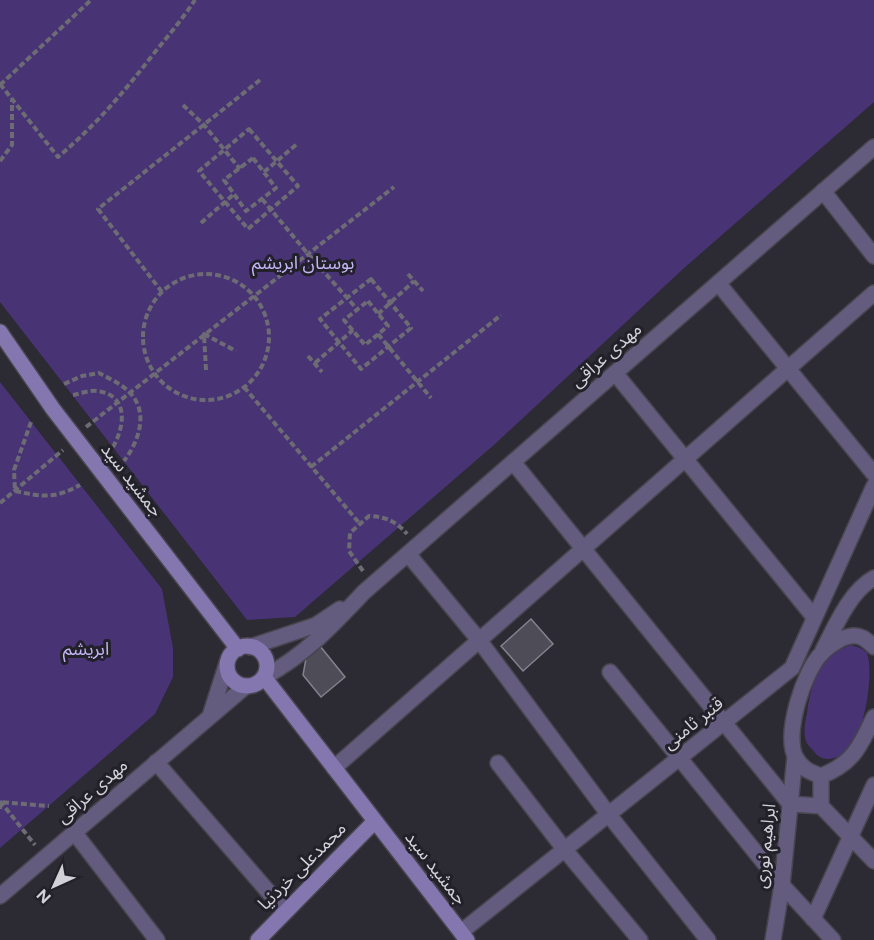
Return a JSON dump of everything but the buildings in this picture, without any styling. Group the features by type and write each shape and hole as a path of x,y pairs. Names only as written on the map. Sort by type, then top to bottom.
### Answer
{"main road":[{"name":"جمشید سید","path":"0,332 75,438 244,648"},
{"path":"244,648 261,652 265,658 264,677 253,686 233,681 229,676 227,663 232,652 244,648"},
{"name":"جمشید سید","path":"264,677 464,936"},
{"name":"محمدعلی خردنیا","path":"258,940 375,821"}],"street":[{"name":"مهدی عراقی","path":"369,588 874,147"},
{"path":"823,191 874,256"},
{"path":"718,283 874,474"},
{"path":"334,768 874,293"},
{"path":"615,373 814,617"},
{"path":"513,462 790,804 821,806 874,861"},
{"name":"قنبر ثامنی","path":"464,936 609,814 792,668 874,486"},
{"path":"413,549 609,814 708,940"},
{"name":"ابراهیم نوری","path":"773,940 782,885 795,756 792,736 795,707 808,672 821,654 845,609 867,582 874,578"},
{"path":"244,648 316,625 369,588"},
{"path":"264,677 305,651 327,632 369,588"},
{"path":"821,654 836,642 851,635 863,637 874,647"},
{"path":"210,716 227,663"},
{"path":"610,672 782,885 833,940"},
{"name":"مهدی عراقی","path":"0,896 246,686"},
{"path":"795,756 805,770 821,776 838,769 859,749 874,717"},
{"path":"156,762 285,910"},
{"path":"498,764 565,850 640,940"},
{"path":"821,776 821,806"},
{"path":"813,919 874,785"},
{"path":"74,832 157,940"}],"path":[{"path":"91,0 0,84 57,157 87,132 135,80 195,0"},
{"path":"162,292 98,209 260,80"},
{"path":"0,161 12,145 12,99"},
{"path":"183,105 204,125 240,169"},
{"path":"249,129 298,186 248,229 199,171 224,150 249,129"},
{"path":"264,172 297,144"},
{"path":"253,158 264,172 276,188 246,211 224,180 253,158"},
{"path":"0,504 117,402 394,187"},
{"path":"201,223 234,194"},
{"path":"262,199 357,309"},
{"path":"197,274 219,275 239,283 254,296 266,316 270,337 266,358 255,377 239,391 219,399 198,399 179,394 162,382 150,366 144,347 144,327 150,308 162,292 178,280 197,274"},
{"path":"408,274 423,291"},
{"path":"371,279 390,302 411,328 361,369 320,319 371,279"},
{"path":"378,314 414,281"},
{"path":"368,301 378,314 388,326 365,345 344,320 368,301"},
{"path":"311,467 501,315"},
{"path":"315,363 353,330"},
{"path":"204,334 236,351"},
{"path":"204,334 206,370"},
{"path":"378,334 430,398"},
{"path":"308,356 322,372"},
{"path":"64,384 82,376 99,373 130,392 141,421 138,436 124,461"},
{"path":"244,387 360,524"},
{"path":"73,395 94,390 110,394 117,402 123,416 120,435 113,447"},
{"path":"15,491 14,470 31,422"},
{"path":"15,491 41,497 64,494 80,485"},
{"path":"369,588 349,551 350,534 369,516 386,518 400,526 413,549"},
{"path":"0,802 49,806"},
{"path":"0,802 0,810"},
{"path":"0,802 45,857"}],"green space":[{"name":"بوستان ابریشم","path":"0,0 874,0 874,102 683,269 495,444 295,617 247,620 0,302"},
{"name":"ابریشم","path":"0,382 162,589 173,648 173,677 155,714 0,848"},
{"path":"851,645 867,653 869,686 867,700 857,737 848,750 837,757 825,759 817,755 805,738 805,723 811,691 825,663 840,650"}]}
